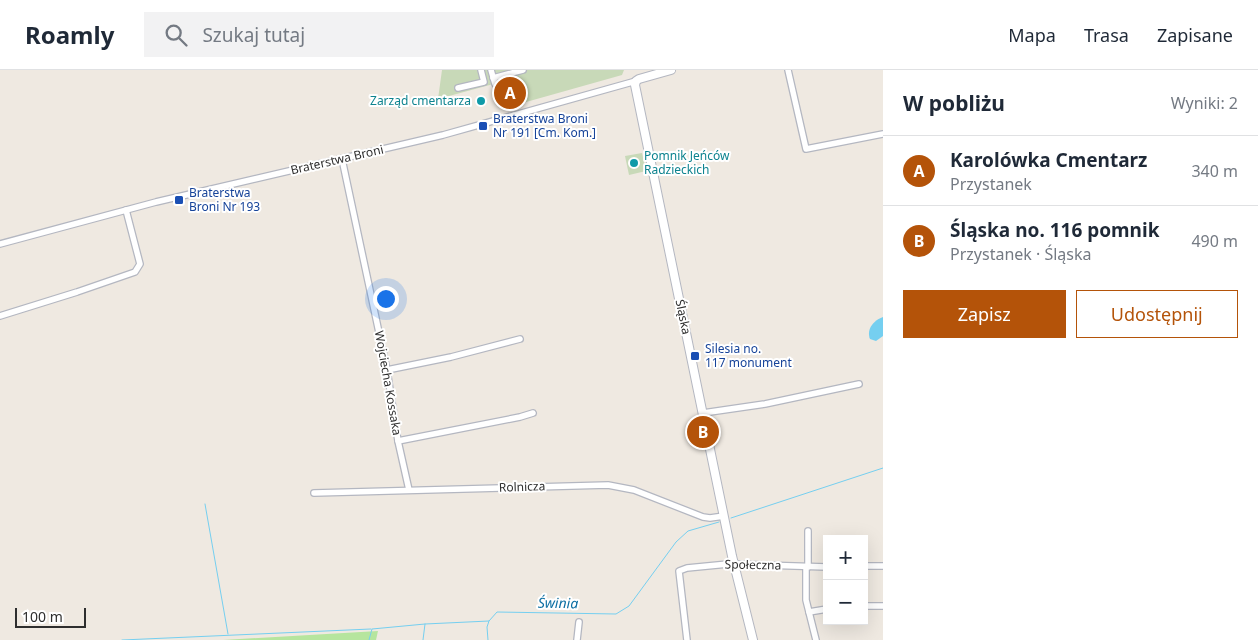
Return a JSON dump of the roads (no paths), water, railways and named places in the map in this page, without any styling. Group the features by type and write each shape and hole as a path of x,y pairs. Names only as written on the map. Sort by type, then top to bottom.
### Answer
{"street":[{"path":"481,70 484,82"},
{"path":"491,70 494,80"},
{"path":"458,88 494,80 523,70"},
{"name":"Braterstwa Broni","path":"0,244 126,210 443,135 671,70"},
{"path":"788,70 806,148 883,134"},
{"name":"Śląska","path":"636,81 635,85 655,184 734,564 753,640"},
{"name":"Wojciecha Kossaka","path":"342,159 387,370 398,441 409,490"},
{"path":"0,316 136,272 140,264 126,210"},
{"path":"387,370 451,357 520,339"},
{"path":"703,413 765,404 859,384"},
{"path":"398,441 520,417 534,412"},
{"name":"Rolnicza","path":"314,493 614,486 640,492 703,517 724,516"},
{"path":"808,531 806,600 816,640"},
{"name":"Społeczna","path":"687,640 679,572 687,568 734,564 823,567"},
{"path":"868,566 883,566"},
{"path":"868,606 883,606"},
{"path":"809,612 823,610"},
{"path":"577,640 580,622"}],"water":[{"path":"883,317 883,336 876,341 870,339 870,328 877,320"}],"waterway":[{"name":"Świnia","path":"731,518 883,468"},
{"path":"205,504 228,634"},
{"name":"Świnia","path":"369,640 372,629 489,621 497,612 616,614 629,606 676,542 688,531 719,522"},
{"path":"488,640 487,627 489,621"},
{"path":"423,640 425,624"},
{"path":"122,640 371,629"}],"place":[{"name":"Karolówka Cmentarz","path":"510,93"},
{"name":"Zarząd cmentarza","path":"481,101"},
{"name":"Braterstwa Broni Nr 191 [Cm. Kom.]","path":"483,126"},
{"name":"Pomnik Jeńców Radzieckich","path":"634,163"},
{"name":"Braterstwa Broni Nr 193","path":"179,200"},
{"name":"Silesia no. 117 monument","path":"695,356"},
{"name":"Śląska no. 116 pomnik","path":"703,432"}]}
